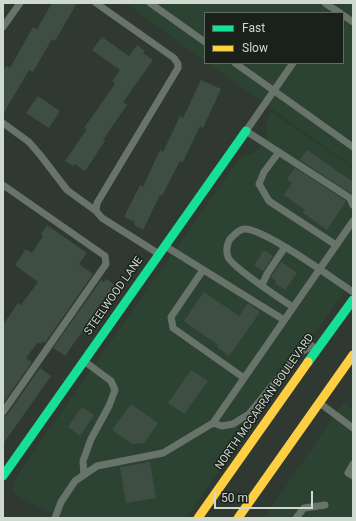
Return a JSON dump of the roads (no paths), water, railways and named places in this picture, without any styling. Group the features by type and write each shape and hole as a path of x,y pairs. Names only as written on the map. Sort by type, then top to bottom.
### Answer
{"main road":[{"name":"STEELWOOD LANE","path":"3,476 246,131"},
{"name":"NORTH MCCARRAN BOULEVARD","path":"198,518 353,300"},
{"path":"238,518 353,354"},
{"path":"242,518 247,505"}],"lane":[{"path":"3,27 20,3"},
{"path":"96,3 174,58 178,64 178,68 97,203 96,211"},
{"path":"150,3 204,41"},
{"path":"328,8 338,12"},
{"path":"344,16 353,22"},
{"path":"236,64 353,147"},
{"path":"292,64 246,131 350,198 353,205"},
{"path":"3,123 29,142 67,190 96,211 102,218 159,254"},
{"path":"279,152 264,172 260,184 269,201 336,245"},
{"path":"3,185 105,256 106,264 3,412"},
{"path":"54,518 61,502 75,481 97,466 163,453 213,423 353,221"},
{"path":"293,307 233,264 228,258 227,248 229,241 239,230 245,229 261,233 353,292"},
{"path":"164,246 284,320"},
{"path":"262,285 267,274 285,247"},
{"path":"203,270 171,316 173,328 244,378"},
{"path":"213,423 222,426 233,424 250,414 298,354 326,337"},
{"path":"84,360 111,381 115,390 109,406 91,439 83,461 84,475"},
{"path":"319,403 353,428"},
{"path":"353,464 348,473 353,476"},
{"path":"296,518 304,508 326,505"}]}
